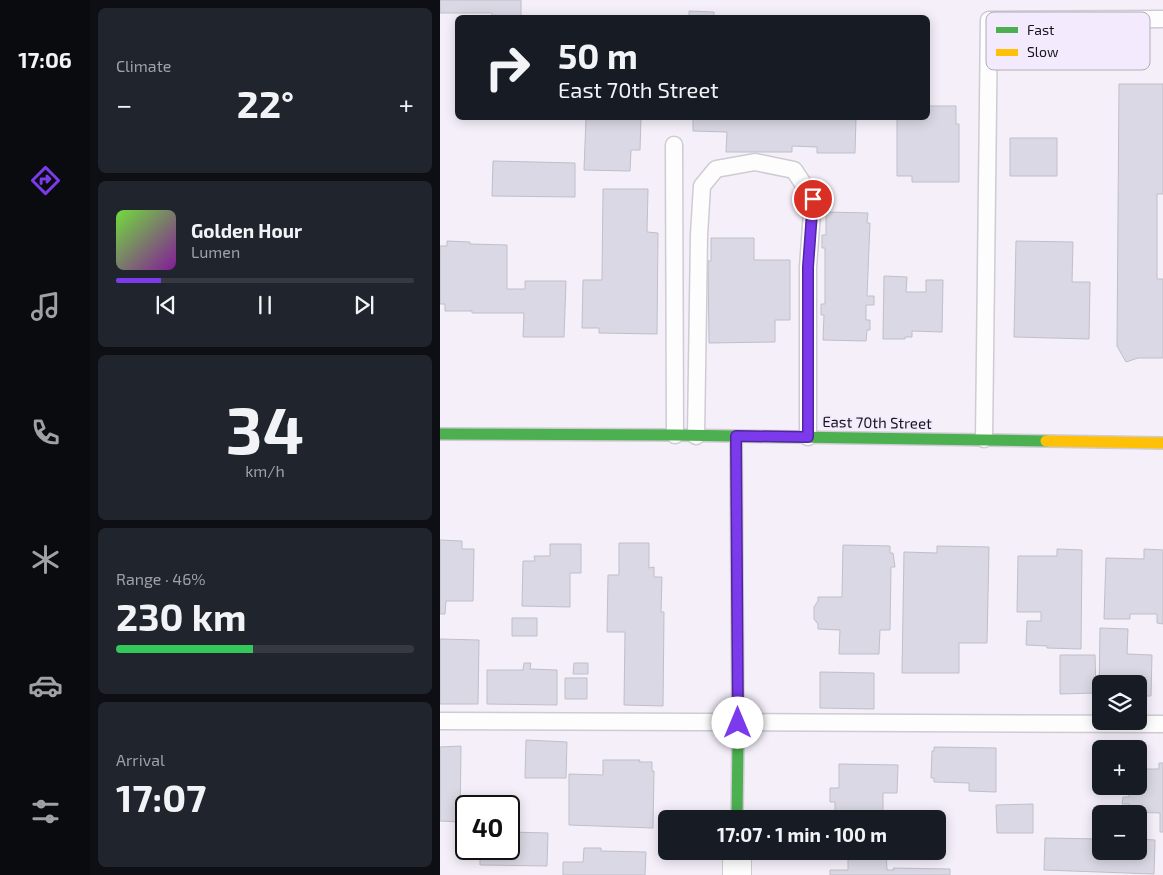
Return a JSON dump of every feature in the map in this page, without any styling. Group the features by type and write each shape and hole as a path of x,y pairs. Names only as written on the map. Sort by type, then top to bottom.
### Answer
{"street":[{"name":"East 70th Street","path":"440,434 675,435 1163,443"},
{"path":"736,436 737,810"},
{"path":"737,860 737,875"}],"lane":[{"path":"1150,19 1163,19"},
{"path":"984,440 988,70"},
{"path":"674,145 675,435"},
{"path":"696,436 699,235 702,186 716,169 754,162 794,170 813,199 808,267 808,437"},
{"path":"440,721 1163,724"}],"building":[{"path":"440,0 521,0 521,15 440,13"},
{"path":"689,11 714,12 714,15 689,15"},
{"path":"1119,84 1163,84 1163,194 1157,194 1157,279 1163,279 1163,358 1138,358 1126,362 1117,346"},
{"path":"930,106 956,106 956,124 959,124 959,182 912,182 912,176 897,176 897,120 930,120"},
{"path":"586,120 641,120 640,150 631,150 630,171 584,170"},
{"path":"693,120 856,120 855,153 817,153 817,147 792,146 792,152 726,152 727,132 693,131"},
{"path":"1010,138 1057,138 1057,176 1010,176"},
{"path":"493,161 575,163 575,197 492,196"},
{"path":"603,189 648,189 647,232 658,233 657,334 599,333 599,328 582,328 583,280 602,280"},
{"path":"826,212 868,213 867,223 870,223 867,296 874,296 874,305 866,305 866,320 870,320 870,330 867,330 866,341 823,340 824,315 821,315 821,304 825,304 825,248 822,248 822,235 826,235"},
{"path":"711,238 754,238 754,260 790,260 790,320 775,320 775,342 709,343 708,261 711,261"},
{"path":"447,241 507,245 507,289 525,289 525,281 566,281 564,337 523,337 524,313 445,311 445,304 440,304 440,246 447,246"},
{"path":"1016,241 1073,242 1072,282 1090,282 1089,339 1014,337"},
{"path":"884,276 907,277 906,292 926,292 926,280 943,280 942,332 912,331 912,337 905,337 905,339 883,339"},
{"path":"440,540 462,541 462,549 474,549 473,601 446,601 445,614 440,614"},
{"path":"619,543 649,543 649,568 654,567 654,577 662,577 661,612 664,612 663,706 624,705 625,632 607,632 608,575 619,575"},
{"path":"550,544 581,544 581,573 570,573 570,607 522,606 523,561 535,561 534,556 550,556"},
{"path":"843,545 890,546 890,553 893,553 895,567 891,567 890,630 880,630 879,654 839,654 840,630 818,629 818,624 814,619 814,607 818,597 842,597"},
{"path":"937,546 989,547 987,643 959,643 959,673 902,673 904,552 937,553"},
{"path":"1057,549 1082,550 1081,649 1026,645 1027,621 1041,621 1041,612 1017,612 1018,556 1057,556"},
{"path":"1144,549 1163,550 1163,624 1157,623 1157,614 1130,614 1130,619 1104,619 1106,558 1144,559"},
{"path":"512,618 537,618 537,636 512,636"},
{"path":"1100,628 1128,629 1127,654 1152,655 1151,696 1147,696 1147,675 1099,675"},
{"path":"440,639 479,640 478,704 440,704"},
{"path":"1060,655 1095,655 1096,675 1092,675 1092,693 1060,694"},
{"path":"524,663 531,663 530,669 557,670 557,705 487,704 487,670 523,670"},
{"path":"574,663 588,663 588,674 573,674"},
{"path":"820,672 874,673 874,709 820,708"},
{"path":"565,678 587,678 587,699 565,699"},
{"path":"526,740 567,742 566,778 525,778"},
{"path":"461,746 460,795 455,795 455,822 440,821 440,747"},
{"path":"934,747 996,748 996,792 969,791 969,783 934,782 934,778 931,778 932,751 934,751"},
{"path":"603,760 640,760 639,762 652,762 652,771 654,771 653,828 569,825 569,774 603,775"},
{"path":"1159,763 1163,763 1163,832 1160,832 1160,813 1147,813 1147,805 1122,804 1123,797 1147,795 1147,769 1159,769"},
{"path":"839,764 898,765 897,793 883,793 883,810 835,810 835,802 830,802 830,788 839,788"},
{"path":"1033,804 1033,833 997,833 996,805"},
{"path":"520,832 548,833 547,866 480,865 480,860 520,860"},
{"path":"1045,838 1092,839 1092,860 1147,860 1147,840 1155,840 1154,874 1044,870"},
{"path":"584,848 601,848 601,851 646,852 645,875 563,875 563,862 583,862"},
{"path":"848,860 886,860 887,870 894,870 893,868 950,869 950,875 830,875 830,870 848,870"}],"traffic: fast":[{"path":"440,434 675,435 1046,441"},
{"path":"737,810 738,739"}],"traffic: slow":[{"path":"736,436 738,739"},
{"path":"1046,441 1163,443"}],"route":[{"path":"738,723 736,436 808,437 808,267 813,199"}]}
